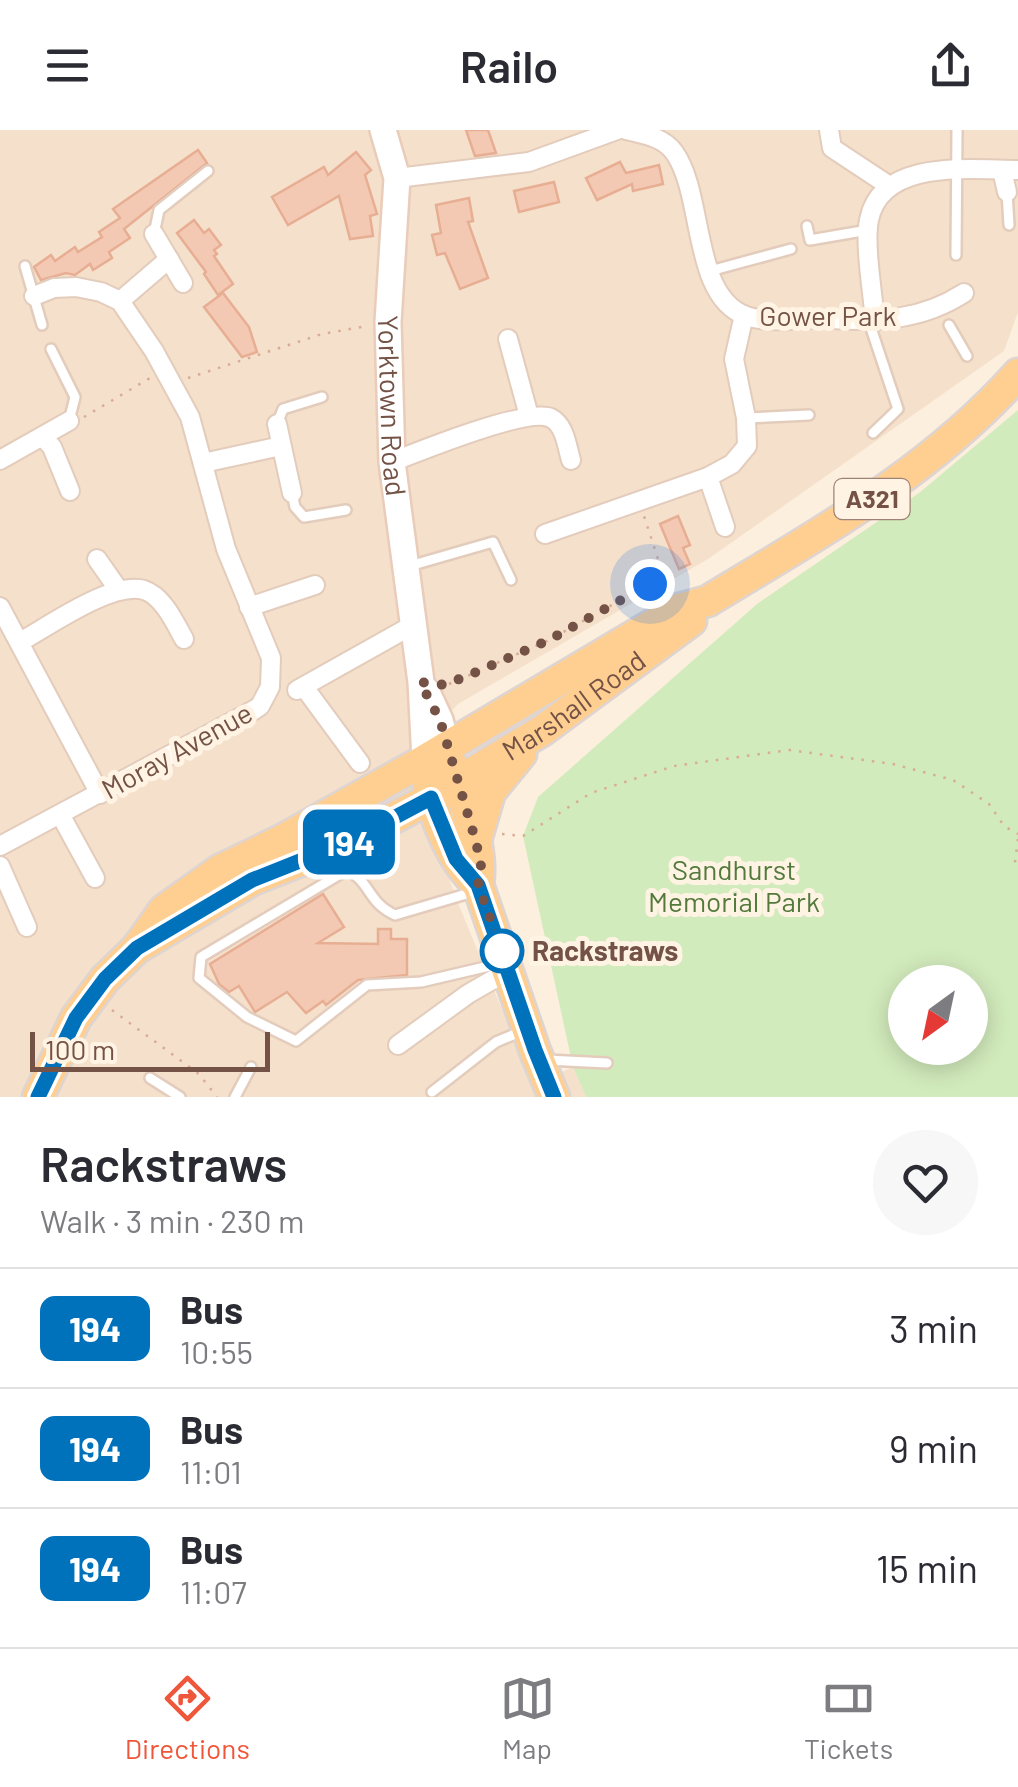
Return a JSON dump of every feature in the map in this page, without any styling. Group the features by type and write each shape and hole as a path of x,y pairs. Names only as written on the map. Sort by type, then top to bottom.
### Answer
{"main road":[{"name":"Marshall Road","path":"438,774 491,719 679,609 708,601 912,473 971,423 1018,374"},
{"name":"Marshall Road","path":"438,774 544,730 670,638 708,601"},
{"path":"483,837 485,803 494,784 544,730"},
{"path":"137,948 152,923 180,896 220,870 314,823 347,818 438,774"},
{"path":"38,1097 76,1018 105,979 137,948 252,880 350,841 438,774"},
{"name":"Yorktown Road","path":"438,774 483,837 479,888"},
{"name":"Yorktown Road","path":"438,774 456,859 479,888 554,1097"}],"street":[{"name":"Yorktown Road","path":"384,130 397,178 388,322 392,462 420,682 440,720 438,774"},
{"path":"397,178 529,162 617,130"},
{"name":"Gower Park","path":"626,130 654,134 673,150 686,177 710,272 723,302 744,315 765,320 872,322 915,316 944,317 964,293"},
{"path":"830,130 832,148 888,186"},
{"path":"872,322 868,230 874,204 888,186 915,175 1010,170 1007,192"},
{"path":"154,234 184,283"},
{"path":"34,296 54,288 76,288 102,292 120,301 169,259"},
{"name":"Moray Avenue","path":"0,846 260,706 270,687 272,658 226,549 190,417 120,301"},
{"path":"545,534 708,478 732,464 747,446 746,418 734,359 744,315"},
{"path":"508,339 529,416"},
{"path":"392,462 529,416 552,418 561,426 570,460"},
{"path":"0,460 68,421"},
{"path":"276,424 292,493"},
{"path":"43,436 52,447 70,492"},
{"path":"203,463 281,446"},
{"path":"708,478 724,527"},
{"path":"97,559 118,589"},
{"path":"249,607 315,585"},
{"path":"20,642 118,589 146,590 165,606 184,639"},
{"path":"0,607 100,794"},
{"path":"360,763 301,688 411,626"},
{"path":"61,816 95,878"},
{"path":"0,866 27,927"},
{"path":"398,1045 507,966"}],"lane":[{"path":"956,255 958,130"},
{"path":"154,234 159,210 208,171"},
{"path":"1007,192 1009,225"},
{"path":"807,226 810,240 868,230"},
{"path":"710,272 791,249"},
{"path":"26,266 42,325"},
{"path":"944,317 967,356"},
{"path":"872,322 898,409 873,434"},
{"path":"51,349 75,397 68,421"},
{"path":"276,424 282,408 322,396"},
{"path":"746,418 809,415"},
{"path":"292,493 295,507 304,517 346,510"},
{"path":"404,568 493,542 511,580"},
{"path":"479,888 395,915 380,908 358,876 347,870 201,957 199,978 247,1017 296,1042 367,985 420,982 507,966"},
{"path":"432,1092 496,1042 527,1029"},
{"path":"540,1062 554,1058 607,1063"},
{"path":"234,1097 251,1067"},
{"path":"150,1078 180,1097"}],"path":[{"path":"68,421 169,378 190,376 322,334 388,322"},
{"path":"420,682 445,685 481,670 547,641 650,584 659,562 640,500"},
{"path":"483,837 523,836 591,793 674,766 789,750 892,764 953,780 988,804 1018,837 1018,868"},
{"path":"102,1004 198,1074 217,1097"}],"shaded area":[{"path":"0,130 1018,130 1018,312 1004,351 708,559 458,704 406,760 458,903 533,1085 573,1067 586,1097 0,1097"}],"green space":[{"name":"Sandhurst Memorial Park","path":"1018,410 1018,1097 586,1097 573,1067 523,836 538,797 757,604 919,493"}],"building":[{"path":"466,130 488,130 496,153 475,156"},
{"path":"198,150 207,163 124,229 130,238 109,252 112,258 93,270 90,264 75,275 66,273 41,280 34,267 51,255 55,261 75,247 78,252 102,237 99,232 120,218 113,209"},
{"path":"356,152 371,170 365,175 377,214 370,216 373,236 350,239 339,196 288,225 272,197 324,167 328,175"},
{"path":"620,162 626,173 659,165 663,184 633,191 632,184 597,200 586,178"},
{"path":"554,182 559,202 519,212 514,191"},
{"path":"469,198 473,221 468,222 488,278 460,289 445,253 437,255 432,235 441,233 436,205"},
{"path":"194,220 204,233 209,229 221,245 214,250 214,256 233,284 218,295 177,233"},
{"path":"223,293 249,327 257,352 242,357 204,307"},
{"path":"678,516 690,545 683,548 690,564 679,569 660,524"},
{"path":"323,894 344,927 318,943 378,944 378,929 391,929 391,939 407,939 407,975 358,980 326,1005 323,1001 306,1013 287,992 255,1012 239,986 229,992 219,984 210,964"}],"bus line":[{"name":"194","path":"38,1097 76,1018 105,979 137,948 252,880 350,841 431,798 456,859 478,885 554,1097"}],"place":[{"name":"Rackstraws","path":"502,951"}],"route":[{"path":"502,951 478,885 481,866 476,842 440,720 420,682 445,685 481,670 547,641 650,584"}]}
